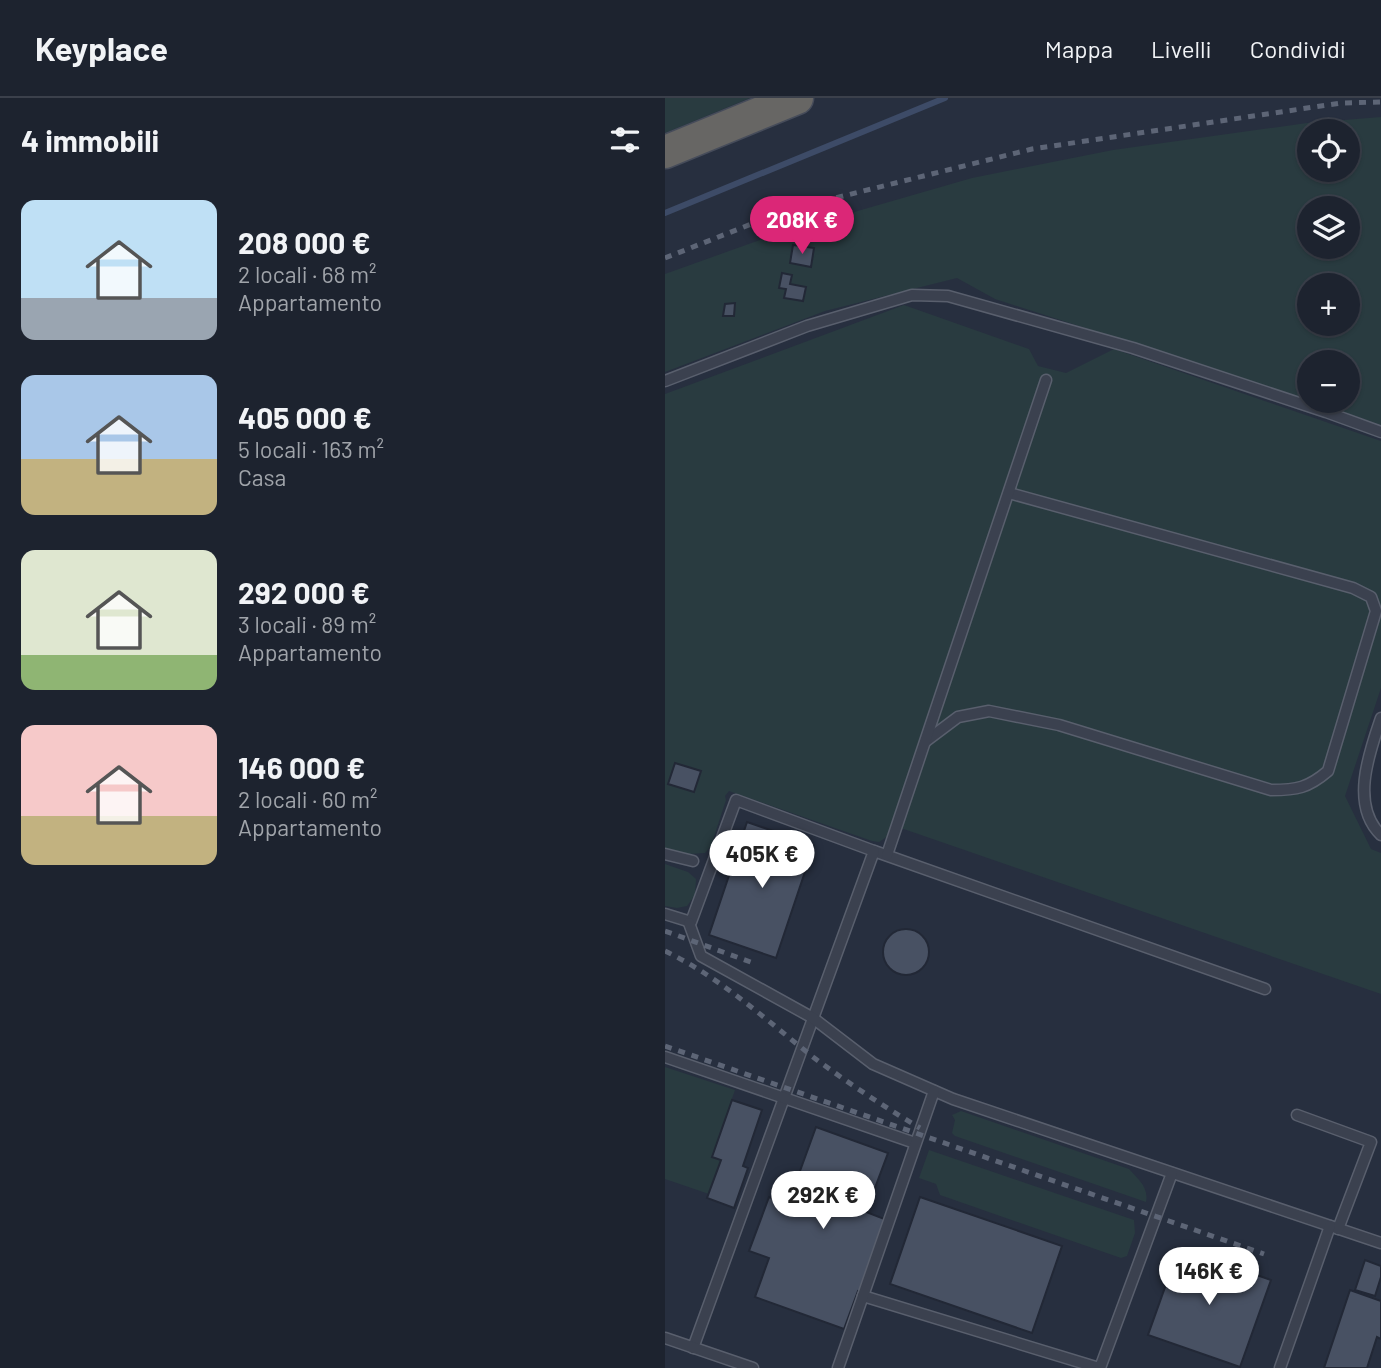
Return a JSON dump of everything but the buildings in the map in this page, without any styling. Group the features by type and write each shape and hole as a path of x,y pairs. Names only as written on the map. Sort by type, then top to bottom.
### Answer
{"highway":[{"path":"665,152 797,98"}],"lane":[{"path":"665,381 807,326 912,295 948,296 1133,348 1381,432"},
{"path":"887,856 1046,380"},
{"path":"926,741 958,717 989,711 1059,724 1271,790 1296,790 1316,781 1328,771 1376,611 1371,597 1353,588 1009,492"},
{"path":"1381,718 1364,775 1365,806 1375,829 1381,835"},
{"path":"689,923 736,800 1265,989"},
{"path":"693,1348 874,851"},
{"path":"665,854 692,861"},
{"path":"665,914 689,923 701,956 813,1018 873,1064 934,1091 1381,1243"},
{"path":"665,1057 915,1143"},
{"path":"838,1368 934,1091"},
{"path":"1280,1368 1334,1227 1371,1142 1297,1115"},
{"path":"863,1296 1100,1368 1172,1173"},
{"path":"665,1338 753,1368"}],"shaded area":[{"path":"665,98 750,98 665,133"},
{"path":"1381,117 1381,425 1346,413 1360,413 1360,350 1297,350 1297,396 995,299 957,278 825,311 665,372 665,274 771,236 972,178 1113,150 1297,124 1297,182 1360,182 1360,119 1356,119"},
{"path":"904,305 1029,349 1038,366 1066,373 1114,349 1381,441 1381,688 1345,796 1371,849 1381,853 1381,994 895,826 888,836 879,842 872,841 729,791 725,796 711,846 705,853 689,854 665,848 665,394"},
{"path":"665,864 688,872 696,879 695,895 687,906 665,906"},
{"path":"665,1067 735,1090 712,1156 721,1160 709,1194 665,1179"},
{"path":"961,1111 1129,1169 1144,1188 1146,1202 955,1136 952,1133 955,1120 952,1115"},
{"path":"929,1150 1134,1220 1135,1233 1127,1256 1121,1258 940,1195 936,1184 919,1178"}],"waterway":[{"path":"665,213 945,98"}],"railway":[{"path":"665,258 787,210 1032,149 1341,103 1381,102"},
{"path":"665,931 756,964"},
{"path":"665,951 724,986 826,1067 920,1128"},
{"path":"665,1046 1264,1254"}]}
